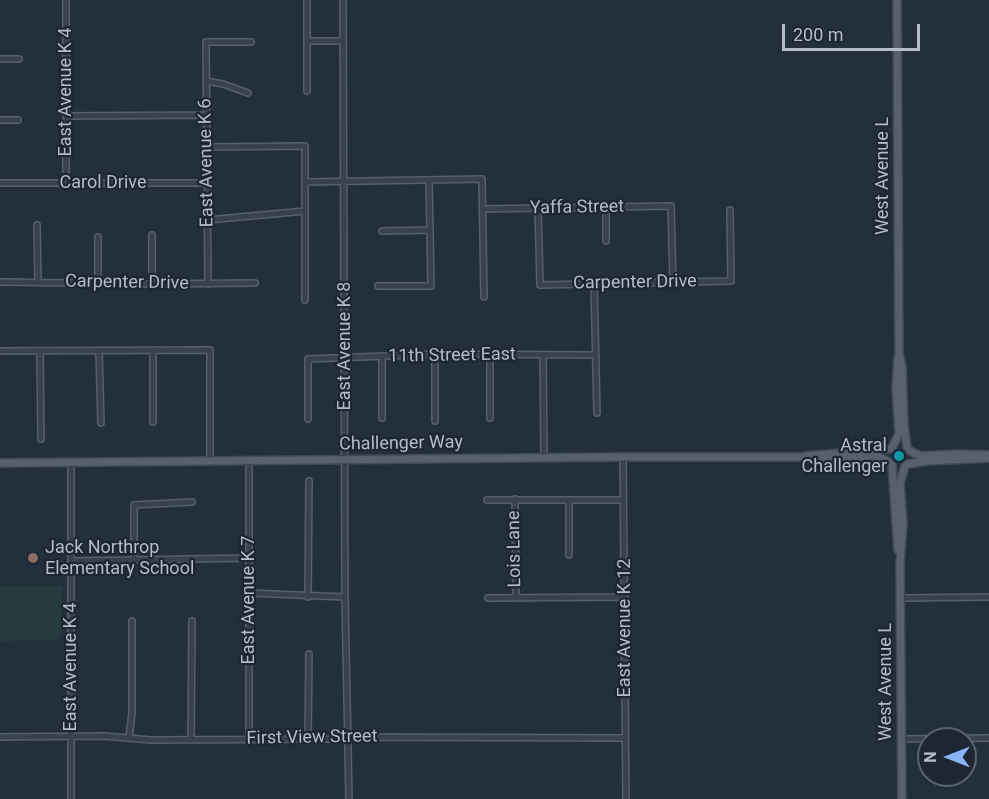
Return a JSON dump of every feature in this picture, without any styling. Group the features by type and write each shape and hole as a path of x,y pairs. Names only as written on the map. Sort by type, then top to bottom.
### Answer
{"main road":[{"name":"West Avenue L","path":"892,447 899,434 896,389 899,353 897,0"},
{"name":"West Avenue L","path":"899,353 908,449"},
{"path":"900,444 921,456 957,454 989,457 927,461 898,468 890,464 888,455 892,447 900,444"},
{"name":"Challenger Way","path":"803,457 812,454 868,452 892,447"},
{"path":"906,465 911,458 908,449"},
{"name":"Challenger Way","path":"0,463 878,457 890,464"},
{"name":"West Avenue L","path":"890,464 900,564"},
{"name":"West Avenue L","path":"902,799 900,564 903,523 900,478 906,465"}],"street":[{"name":"East Avenue K 4","path":"66,0 66,184"},
{"path":"307,0 307,91"},
{"name":"East Avenue K 8","path":"343,0 345,597 349,799"},
{"path":"307,41 343,41"},
{"name":"East Avenue K 6","path":"208,284 206,42 251,42"},
{"path":"0,59 19,59"},
{"path":"206,81 248,93"},
{"path":"66,116 206,115"},
{"path":"0,120 18,120"},
{"path":"206,147 305,146 305,300"},
{"path":"305,182 482,179 484,297"},
{"path":"378,286 431,286 429,180"},
{"name":"Carol Drive","path":"0,183 207,183"},
{"name":"Yaffa Street","path":"482,210 671,206 673,282"},
{"path":"606,207 606,241"},
{"name":"Carpenter Drive","path":"538,208 540,285 731,281 730,210"},
{"path":"208,220 305,211"},
{"path":"38,225 38,282"},
{"path":"382,231 430,230"},
{"path":"152,235 152,284"},
{"path":"98,237 98,282"},
{"name":"Carpenter Drive","path":"0,282 255,283"},
{"path":"594,284 597,413"},
{"path":"153,350 153,422"},
{"path":"0,351 210,350 210,462"},
{"path":"40,351 41,439"},
{"path":"99,351 101,423"},
{"path":"435,354 435,421"},
{"name":"11th Street East","path":"308,419 308,359 435,354 596,354"},
{"path":"490,354 490,418"},
{"path":"543,355 544,458"},
{"path":"382,357 382,418"},
{"name":"East Avenue K 12","path":"623,457 626,799"},
{"name":"East Avenue K 7","path":"249,462 249,739"},
{"name":"East Avenue K 4","path":"71,463 72,799"},
{"path":"308,597 309,481"},
{"name":"Lois Lane","path":"514,499 516,598"},
{"path":"487,500 623,500"},
{"path":"569,500 569,555"},
{"path":"134,560 134,505 192,502"},
{"path":"72,561 249,558"},
{"path":"249,593 345,597"},
{"path":"488,598 625,597"},
{"path":"901,598 989,597"},
{"path":"129,737 132,713 132,621"},
{"path":"191,740 192,621"},
{"path":"308,739 309,654"},
{"name":"First View Street","path":"0,737 129,737 151,740 625,738"},
{"path":"901,739 989,738"}],"green space":[{"path":"0,586 62,586 62,632 56,640 0,641"}],"place":[{"name":"Astral Challenger","path":"899,456"},
{"name":"Jack Northrop Elementary School","path":"33,558"}]}
